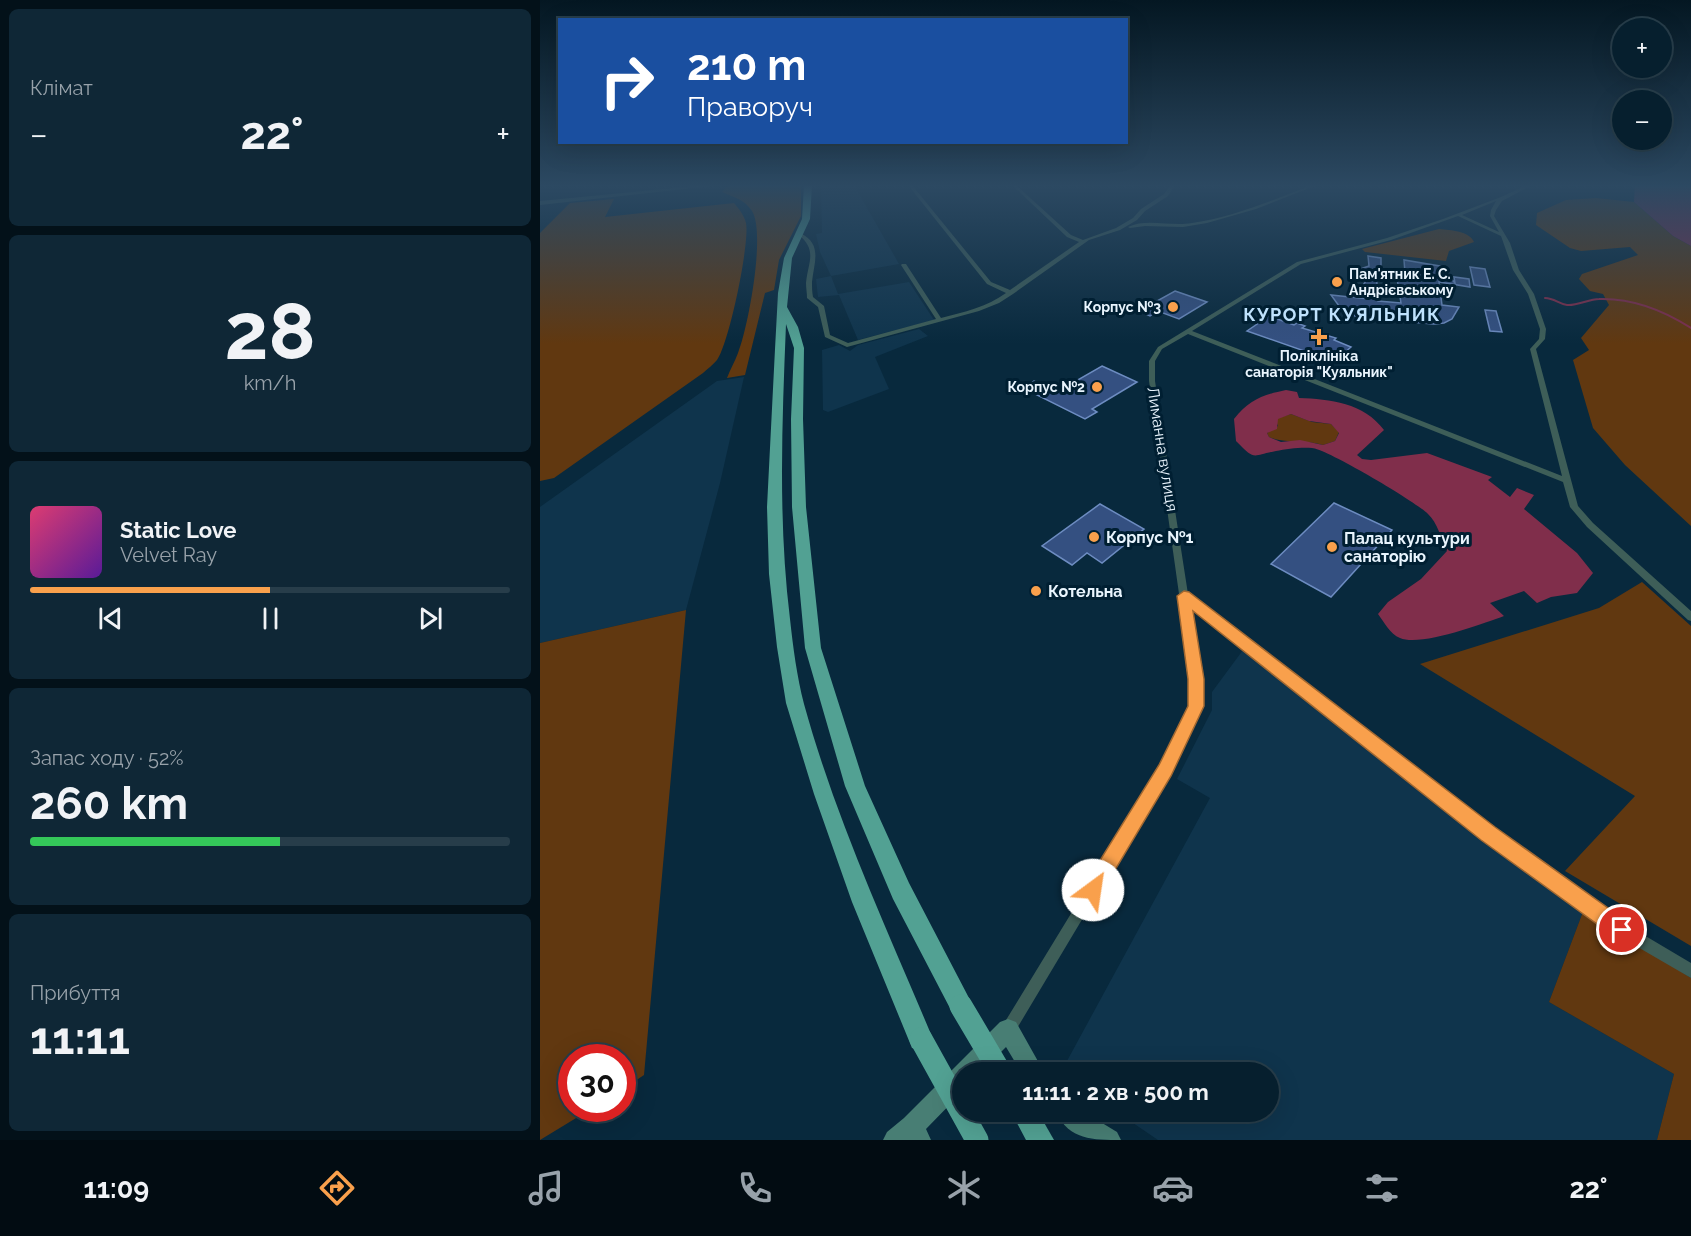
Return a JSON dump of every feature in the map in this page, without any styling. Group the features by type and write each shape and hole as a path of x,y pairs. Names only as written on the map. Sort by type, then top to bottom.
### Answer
{"highway":[{"path":"798,238 788,258 783,308 774,507 777,574 795,703 824,794 863,902 921,1039 977,1140"},
{"path":"783,308 793,327 799,348 797,419 799,507 813,648 855,786 901,891 961,1006 994,1062"}],"main road":[{"path":"1008,1030 1027,1062"},
{"name":"Лиманна вулиця","path":"976,1062 1008,1030"},
{"name":"Лиманна вулиця","path":"909,1135 952,1087"},
{"path":"1078,1122 1109,1140"}],"street":[{"path":"808,238 812,247 813,271 809,278 810,298 821,306 827,336 847,345 977,310 998,302 1092,238"},
{"path":"953,238 989,283 1011,293"},
{"path":"1079,238 1087,240"},
{"name":"Лиманна вулиця","path":"1008,1030 1165,770 1196,706 1196,679 1151,371 1157,352 1186,331 1299,263 1391,238"},
{"path":"1503,238 1516,270 1531,294 1543,329 1542,339 1533,349 1576,511 1691,616"},
{"path":"904,265 940,320"},
{"path":"1186,331 1566,480"},
{"path":"1184,596 1488,834 1622,930 1691,971"}],"shaded area":[{"path":"540,238 746,238 733,315 717,360 703,373 554,478 540,481"},
{"path":"790,238 779,260 774,290 765,293 745,375 727,378 742,341 751,303 757,239"},
{"path":"817,238 884,238 899,264 831,276 820,252"},
{"path":"1404,238 1472,238 1474,242 1449,251 1446,261 1365,252 1362,249"},
{"path":"1556,238 1677,238 1691,246 1691,526 1625,465 1593,428 1573,360 1589,350 1581,338 1609,305 1603,294 1590,291 1579,279 1582,274 1638,255 1630,247 1581,251 1570,248"},
{"path":"1677,238 1691,238 1691,246"},
{"path":"831,276 838,294 909,282 934,320 858,340 839,295 818,297 816,279"},
{"path":"919,329 928,336 875,357 889,389 828,412 823,410 822,350 839,345 850,351 858,345"},
{"path":"744,377 720,483 686,610 540,643 540,507 717,381"},
{"path":"1286,390 1297,392 1299,398 1346,404 1376,421 1384,430 1357,455 1362,459 1371,460 1427,453 1492,477 1488,480 1510,497 1517,488 1534,495 1524,509 1577,553 1593,573 1577,593 1551,597 1537,603 1524,591 1490,603 1504,616 1467,629 1422,639 1409,640 1396,636 1378,614 1388,602 1421,579 1447,551 1437,526 1421,508 1352,466 1320,450 1298,448 1258,455 1247,452 1236,441 1234,419 1251,403 1263,396","holes":["1291,414 1309,421 1331,424 1339,433 1335,441 1323,445 1300,440 1281,442 1269,437 1267,433 1277,429 1278,419"]},
{"path":"1291,414 1312,422 1331,424 1339,432 1335,441 1323,445 1269,437 1267,433 1278,426 1276,421 1278,418"},
{"path":"1642,582 1691,626 1691,946 1565,871 1635,796 1420,664 1599,608"},
{"path":"686,610 644,1075 636,1080 636,1044 558,1044 558,1122 570,1122 540,1140 540,643"},
{"path":"1243,650 1465,822 1584,909 1549,1002 1674,1074 1657,1140 1158,1140 1132,1122 1279,1122 1279,1062 1066,1062 1210,798 1177,779 1212,710 1212,692"},
{"path":"1584,909 1691,978 1691,1140 1657,1140 1674,1074 1549,1002"}],"building":[{"path":"1368,256 1381,258 1381,272 1376,269 1378,301 1401,303 1396,272 1405,273 1404,260 1440,266 1455,283 1454,277 1469,279 1470,287 1439,282 1442,305 1459,307 1452,319 1444,323 1410,322 1410,314 1381,311 1382,321 1355,316 1339,306 1331,295 1368,299 1363,285 1371,274 1352,272 1369,266"},
{"path":"1470,267 1485,269 1490,287 1474,285"},
{"name":"Корпус №3","path":"1175,291 1207,302 1179,319 1158,311 1150,316 1139,311"},
{"path":"1485,310 1496,311 1502,332 1490,331"},
{"name":"Поліклініка санаторія \"Куяльник\"","path":"1269,316 1294,325 1297,323 1305,326 1302,328 1336,338 1334,340 1351,347 1343,354 1337,352 1327,359 1247,331"},
{"name":"Корпус №2","path":"1102,366 1137,382 1092,409 1097,412 1085,419 1023,388 1034,381 1057,392"},
{"name":"Палац культури санаторію","path":"1334,503 1392,530 1331,597 1271,564"},
{"name":"Корпус №1","path":"1100,504 1144,529 1102,563 1087,553 1072,565 1042,546"}],"waterway":[{"path":"1545,298 1567,305 1599,299 1636,303 1659,311 1691,328"}],"place":[{"name":"Пам'ятник Е. С. Андрієвському","path":"1337,282"},
{"name":"Корпус №3","path":"1173,307"},
{"name":"Поліклініка санаторія \"Куяльник\"","path":"1319,337"},
{"name":"Корпус №2","path":"1097,387"},
{"name":"Корпус №1","path":"1094,537"},
{"name":"Палац культури санаторію","path":"1332,547"},
{"name":"Котельна","path":"1036,591"}],"district":[{"name":"КУРОРТ КУЯЛЬНИК","path":"1342,315"}],"route":[{"path":"1093,890 1165,770 1196,706 1198,694 1184,596 1488,834 1622,930"}]}
